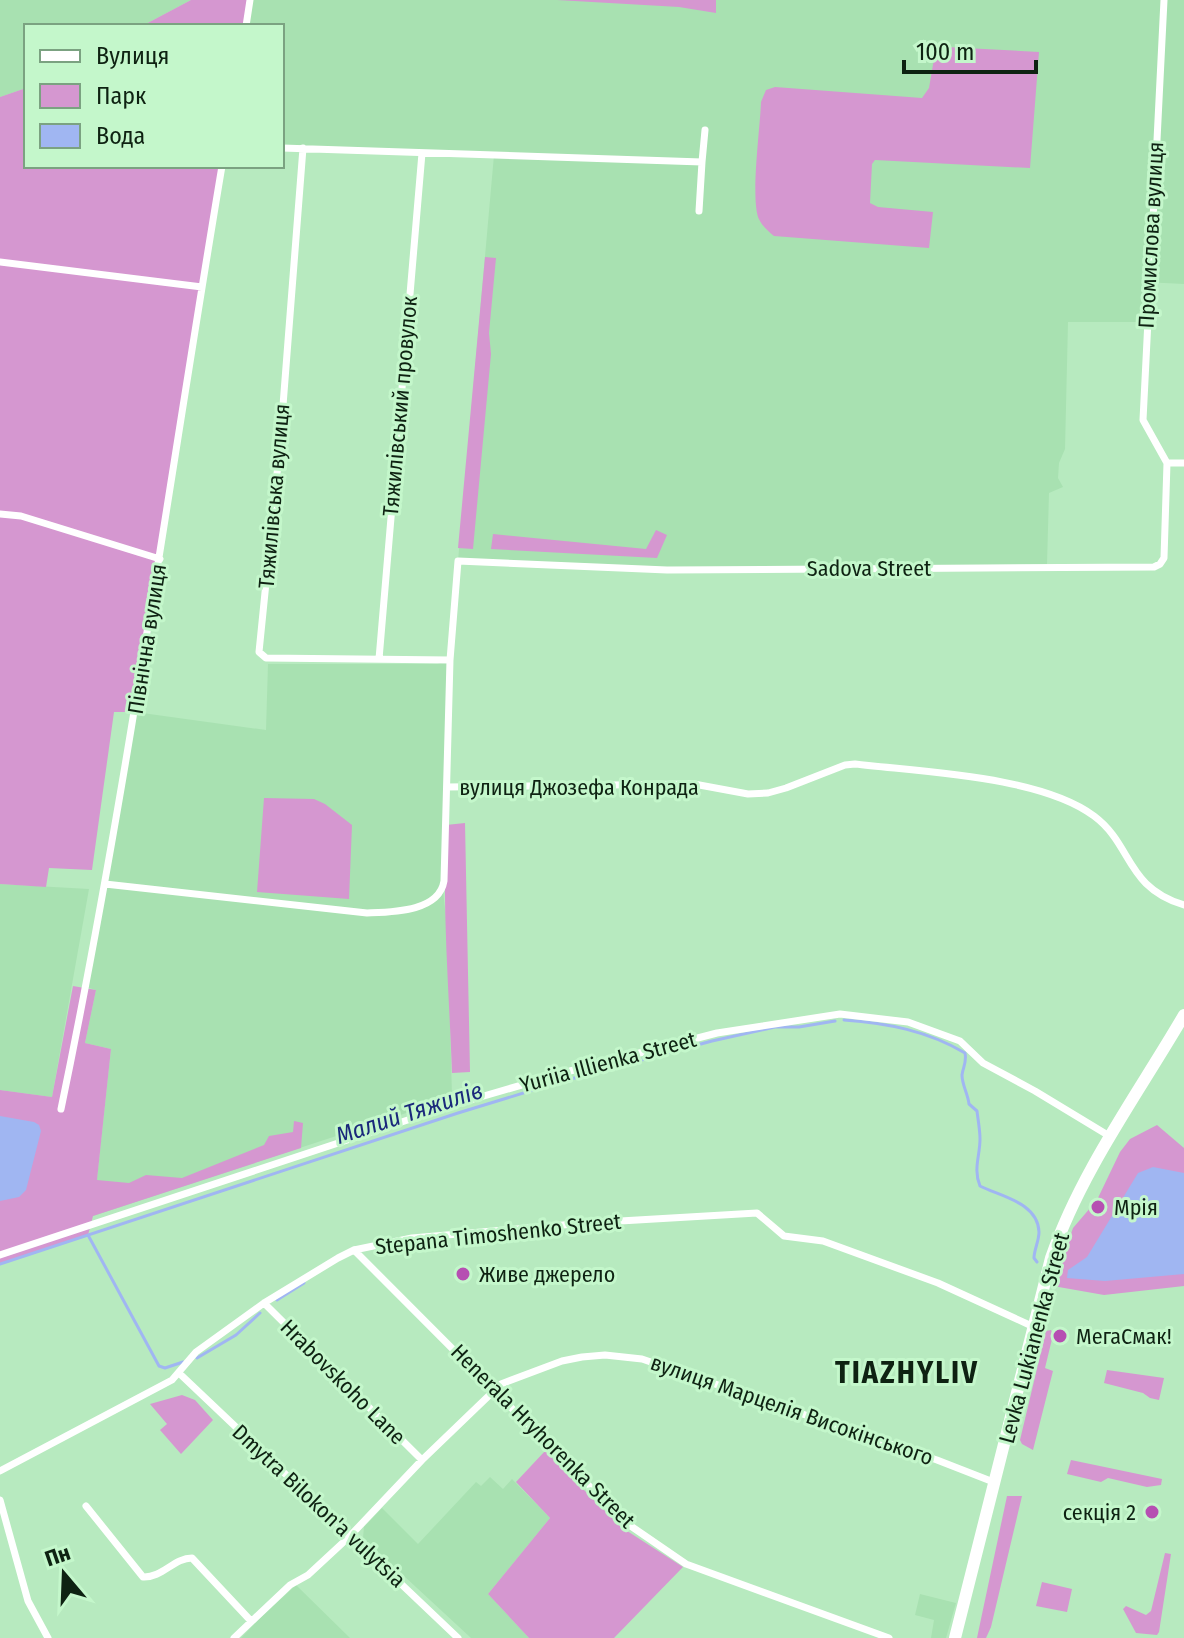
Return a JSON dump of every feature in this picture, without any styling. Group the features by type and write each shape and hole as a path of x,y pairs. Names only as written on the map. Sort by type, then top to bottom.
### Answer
{"main road":[{"name":"Levka Lukianenka Street","path":"955,1638 1060,1232 1111,1137 1184,1017"}],"street":[{"path":"246,24 250,0"},
{"name":"Промислова вулиця","path":"1164,0 1143,420 1167,463"},
{"path":"699,211 705,130"},
{"path":"284,148 702,162"},
{"name":"Тяжилівська вулиця","path":"303,148 280,444 259,652 266,658 450,660"},
{"name":"Тяжилівський провулок","path":"379,659 422,153"},
{"name":"Північна вулиця","path":"61,1109 105,884 222,168"},
{"path":"0,262 202,287"},
{"path":"1167,463 1184,463"},
{"name":"Sadova Street","path":"450,660 458,561 667,570 1154,567 1164,558 1167,463"},
{"path":"0,514 21,516 160,559"},
{"path":"105,884 367,913 406,909 433,900 443,890 450,660"},
{"name":"вулиця Джозефа Конрада","path":"447,787 694,784 748,794 768,793 855,764 1020,784 1091,813 1107,826 1135,873 1150,887 1184,905"},
{"name":"Yuriia Illienka Street","path":"0,1255 540,1079 717,1033 840,1014 908,1022 960,1041 983,1063 1111,1137"},
{"name":"Stepana Timoshenko Street","path":"0,1471 180,1374 196,1352 264,1303 338,1258 354,1250 412,1238 747,1212 763,1217 784,1236 823,1241 938,1283 1034,1327"},
{"name":"Henerala Hryhorenka Street","path":"354,1250 620,1518 686,1564 889,1638"},
{"name":"Hrabovskoho Lane","path":"264,1303 422,1460"},
{"name":"вулиця Марцелія Високінського","path":"234,1638 290,1585 308,1575 349,1537 495,1389 511,1379 562,1361 605,1355 642,1359 996,1483"},
{"name":"Dmytra Bilokon'a vulytsia","path":"180,1374 458,1638"},
{"path":"0,1500 28,1601 48,1638"},
{"path":"86,1506 143,1577 151,1577 184,1558 192,1558 251,1621"}],"shaded area":[{"path":"0,0 191,0 146,24 24,24 24,89 0,97"},
{"path":"250,0 1184,0 1184,284 1144,282 1142,322 1068,322 1065,449 1059,463 1058,478 1063,487 1049,493 1047,564 667,570 458,561 494,155 284,148 284,24 246,24"},
{"path":"450,660 443,890 448,938 452,1098 93,1216 111,1049 85,1043 96,990 86,987 135,712 266,730 268,664 437,664"},
{"path":"0,884 89,889 52,1097 0,1090"},
{"path":"490,1477 503,1489 512,1479 550,1518 488,1594 529,1638 471,1638 363,1538 364,1527 382,1508 418,1544 476,1482 481,1486"},
{"path":"296,1585 350,1638 241,1638 259,1619"},
{"path":"920,1594 956,1603 946,1638 931,1638 934,1620 915,1615"}],"green space":[{"path":"191,0 250,0 246,24 146,24"},
{"path":"557,0 716,0 716,13 679,7"},
{"path":"946,47 1039,52 1030,168 875,160 872,164 870,203 878,207 933,212 929,248 774,236 767,230 758,217 755,193 761,102 766,90 775,87 922,98 929,88 935,53"},
{"path":"24,89 24,168 222,168 135,712 114,712 92,870 49,868 46,887 0,884 0,97"},
{"path":"485,257 496,258 489,333 491,354 473,549 458,548"},
{"path":"656,530 667,535 657,558 491,549 493,534 646,549"},
{"path":"264,798 314,799 352,825 349,899 257,892"},
{"path":"465,823 470,1072 452,1073 445,918 446,825"},
{"path":"73,986 96,990 85,1043 111,1049 97,1180 129,1183 146,1175 182,1178 264,1145 269,1136 293,1132 294,1121 303,1123 301,1148 93,1216 88,1235 0,1264 0,1090 52,1097"},
{"path":"1157,1125 1184,1148 1184,1286 1104,1295 1053,1286 1073,1228 1097,1200 1120,1152 1130,1139"},
{"path":"1051,1330 1053,1335 1045,1368 1053,1371 1033,1450 1020,1440 1046,1331"},
{"path":"1107,1370 1164,1378 1159,1400 1104,1383"},
{"path":"182,1395 195,1400 213,1420 181,1454 160,1430 167,1424 150,1404"},
{"path":"545,1451 621,1527 683,1567 614,1638 529,1638 488,1594 550,1518 516,1482"},
{"path":"1071,1460 1162,1479 1161,1485 1147,1487 1108,1478 1101,1482 1067,1474"},
{"path":"1007,1496 1022,1496 991,1627 986,1638 977,1638"},
{"path":"1165,1553 1171,1554 1159,1632 1157,1635 1136,1633 1123,1609 1126,1606 1146,1615 1151,1611"},
{"path":"1042,1582 1072,1589 1067,1612 1036,1606"}],"water":[{"path":"0,1116 34,1122 41,1131 26,1190 19,1197 0,1201"},
{"path":"1153,1167 1184,1173 1184,1274 1105,1281 1067,1278 1068,1270 1087,1257 1138,1173"}],"waterway":[{"name":"Малий Тяжилів","path":"844,1020 907,1029 965,1053 962,1079 969,1104 977,1111 980,1186 1016,1202 1032,1214 1039,1232 1034,1258 1037,1262"},
{"name":"Малий Тяжилів","path":"0,1264 556,1083 712,1041 775,1027 835,1021"},
{"path":"88,1235 159,1366 165,1368 183,1362"},
{"path":"277,1300 304,1283"},
{"path":"197,1358 236,1335 260,1313"}],"place":[{"name":"Мрія","path":"1098,1207"},
{"name":"Живе джерело","path":"463,1274"},
{"name":"МегаСмак!","path":"1060,1336"},
{"name":"секція 2","path":"1152,1512"}],"district":[{"name":"TIAZHYLIV","path":"907,1373"}]}
